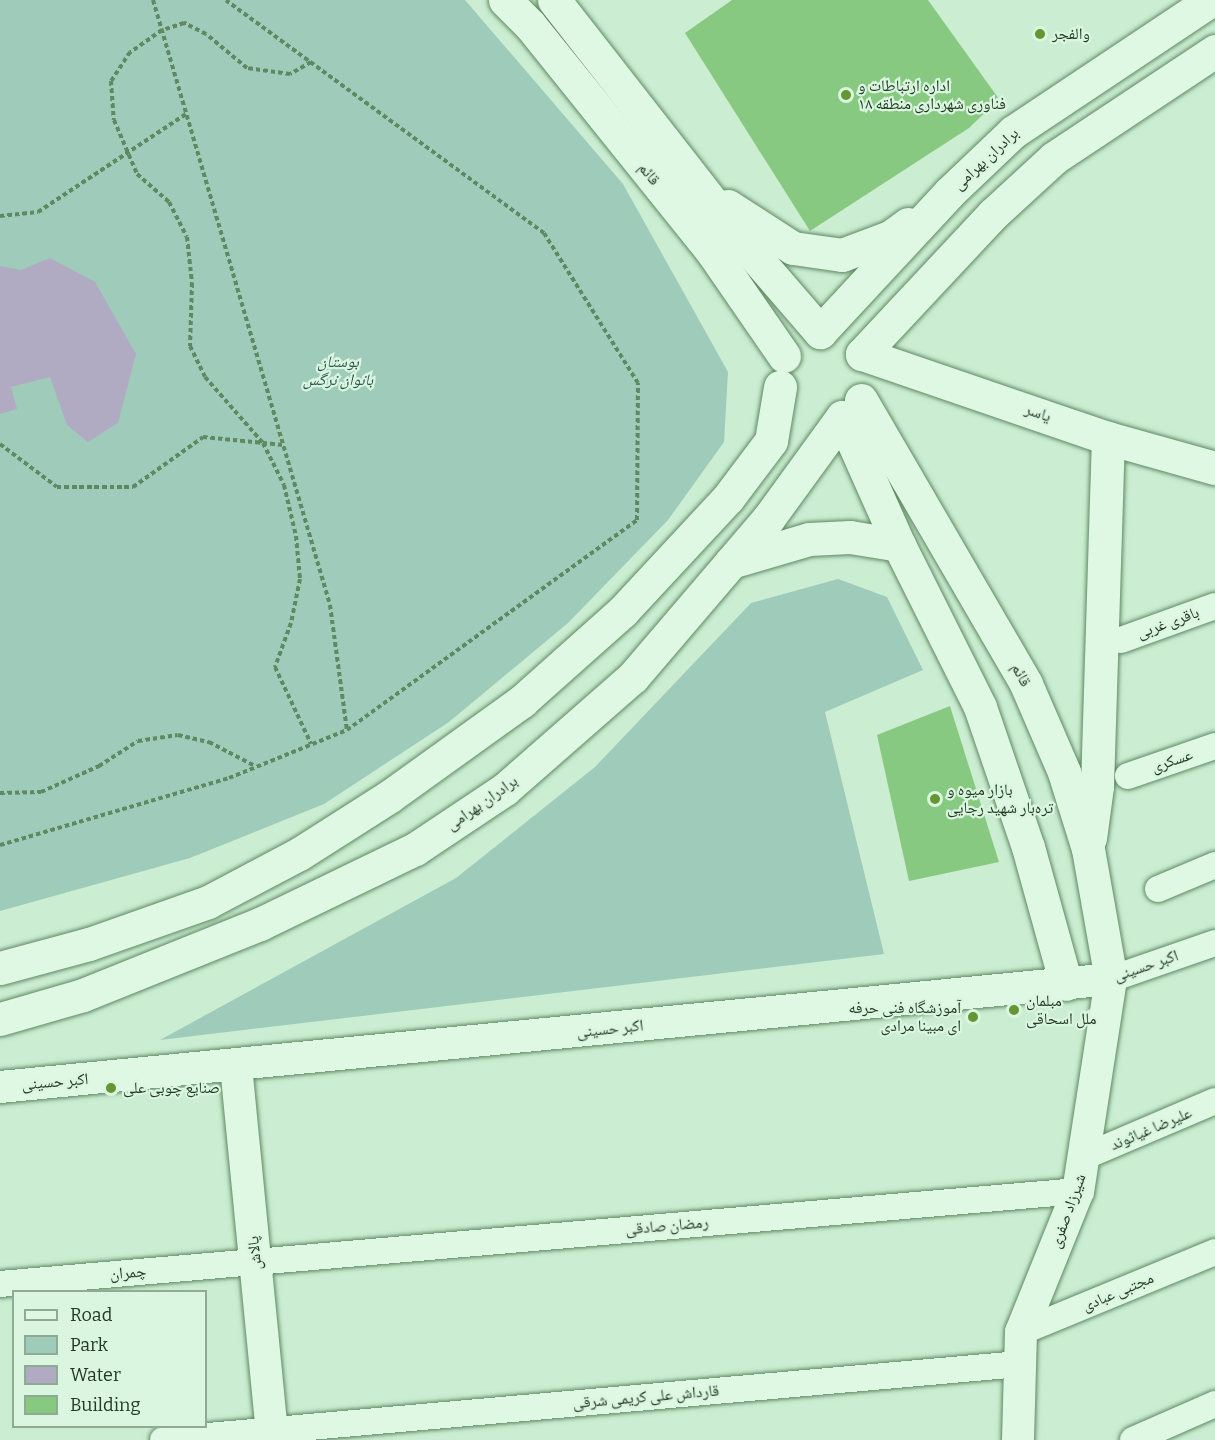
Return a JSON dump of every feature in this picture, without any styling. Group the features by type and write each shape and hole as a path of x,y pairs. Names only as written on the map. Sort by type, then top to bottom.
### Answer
{"main road":[{"name":"قائم","path":"505,0 530,25 713,253 782,371"},
{"name":"قائم","path":"555,0 751,252 820,333"},
{"name":"برادران بهرامی","path":"820,333 950,192 1013,132 1211,0"},
{"path":"862,354 993,214 1054,158 1215,51"},
{"path":"700,184 750,223 793,248 842,255 890,237 950,192"},
{"path":"0,968 88,944 208,902 299,854 390,796 522,701 622,612 728,498 771,441 782,371 793,344 820,333 844,338 862,354 868,377 851,408 829,420 804,416 785,399 782,371"},
{"name":"یاسر","path":"862,354 1108,438 1215,468"},
{"name":"قائم","path":"851,408 1026,684 1064,772 1088,849 1111,979"},
{"path":"851,408 899,544 980,707 1029,847 1066,984"},
{"name":"برادران بهرامی","path":"0,1019 83,995 260,924 415,849 505,789 633,677 768,519 851,408"},
{"path":"1088,849 1097,786 1108,438"},
{"path":"731,562 809,539 850,537 899,544"},
{"path":"1049,922 1064,942 1080,947 1092,938 1101,916"}],"street":[{"name":"باقری غربی","path":"1121,640 1215,606"},
{"name":"عسکری","path":"1128,776 1215,746"},
{"path":"1158,889 1215,865"},
{"name":"اکبر حسینی","path":"0,1087 236,1066 1111,979 1215,943"},
{"name":"شیرزاد صفری","path":"1018,1440 1021,1332 1078,1191 1086,1156 1111,979"},
{"name":"پالاش","path":"236,1066 273,1435"},
{"name":"علیرضا غیاثوند","path":"1086,1156 1215,1101"},
{"name":"رمضان صادقی","path":"255,1262 1078,1191"},
{"name":"مجتبی عبادی","path":"1021,1332 1215,1252"},
{"name":"چمران","path":"0,1284 255,1262"},
{"name":"قارداش علی کریمی شرقی","path":"163,1440 273,1435 1020,1364"},
{"path":"1133,1440 1215,1404"}],"path":[{"path":"153,0 330,605 347,730"},
{"path":"0,845 229,778 347,730 637,520 638,383 544,233 226,0"},
{"path":"311,62 290,74 247,68 206,34 184,23 162,30 130,52 111,81 114,120 137,174 169,202 188,237 192,283 190,346 205,377 263,443 284,485 296,536 300,579 291,623 275,667 311,744"},
{"path":"0,216 38,212 186,114"},
{"path":"0,444 57,487 134,487 203,437 283,445"},
{"path":"0,793 40,792 99,766 138,741 178,735 209,742 256,767"}],"green space":[{"name":"بوستان بانوان نرگس","path":"0,0 465,0 623,184 728,372 724,442 668,520 568,623 449,722 324,804 190,858 0,911"},
{"path":"838,579 887,597 923,670 825,712 884,954 160,1040 456,878 595,767 751,603"}],"water":[{"path":"50,258 95,282 136,354 118,423 88,442 67,425 50,377 11,387 17,409 0,414 0,266 21,270"}],"building":[{"path":"732,0 928,0 999,99 969,128 810,231 685,33"},
{"name":"بازار میوه و تره‌بار شهید رجایی","path":"950,706 999,862 909,881 877,735"}],"place":[{"name":"والفجر","path":"1040,34"},
{"name":"اداره ارتباطات و فناوری شهرداری منطقه ۱۸","path":"846,95"},
{"name":"بازار میوه و تره‌بار شهید رجایی","path":"935,799"},
{"name":"مبلمان ملل اسحاقی","path":"1014,1010"},
{"name":"آموزشگاه فنی حرفه ای مبینا مرادی","path":"973,1017"},
{"name":"صنایع چوبی علی","path":"111,1088"}]}
